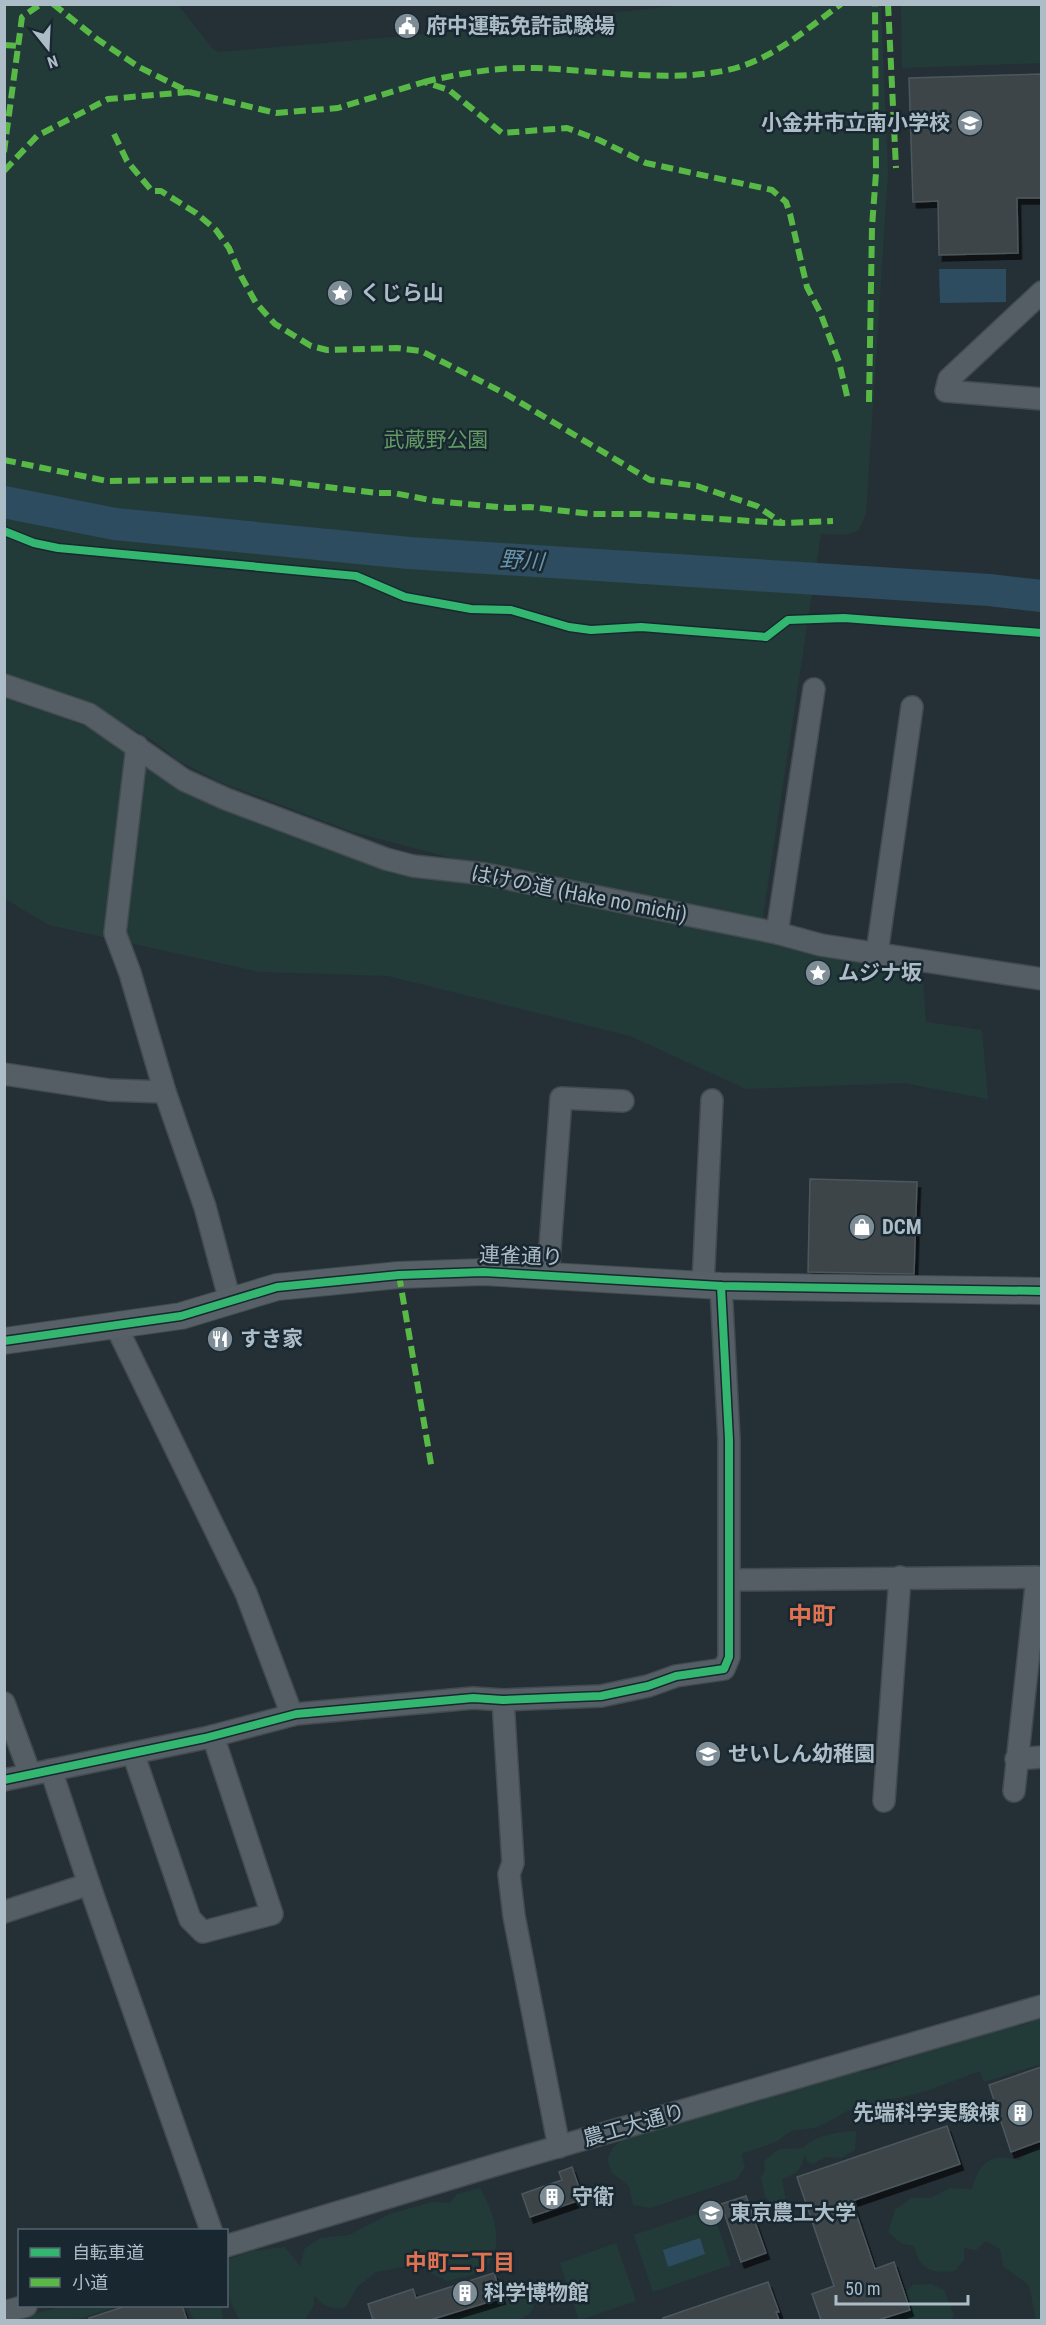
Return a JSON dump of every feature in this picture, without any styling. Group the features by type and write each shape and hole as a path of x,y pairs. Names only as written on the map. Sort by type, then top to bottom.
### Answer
{"main road":[{"name":"連雀通り","path":"4,1341 181,1316 277,1287 399,1275 483,1272 712,1285 1041,1292"}],"street":[{"path":"1041,292 949,379 946,392 1041,399"},
{"name":"はけの道 (Hake no michi)","path":"4,685 89,714 184,780 226,799 386,859 413,866 485,874 777,933 821,945 1041,980"},
{"path":"777,933 814,689"},
{"path":"877,953 912,707"},
{"path":"137,746 115,933 130,973 165,1092 205,1207 230,1300"},
{"path":"4,1074 109,1090 165,1092"},
{"path":"548,1275 561,1098 623,1101"},
{"path":"4,1780 213,1736 292,1714 473,1698 503,1700 601,1695 648,1686 676,1676 724,1669 729,1658 729,1440 712,1285 712,1100"},
{"path":"116,1326 246,1593 292,1714"},
{"path":"884,1801 900,1577"},
{"path":"730,1580 1037,1577 1037,1631 1016,1759 1014,1791"},
{"path":"503,1700 513,1863 509,1874 514,1916 559,2147"},
{"path":"4,1703 41,1772 89,1884 211,2229"},
{"path":"133,1753 190,1919 203,1932 272,1914 213,1736"},
{"path":"1016,1759 1041,1757"},
{"path":"4,1912 89,1884"},
{"name":"農工大通り","path":"228,2245 1041,2007"},
{"path":"4,2312 22,2307"}],"green space":[{"name":"武蔵野公園","path":"4,5 178,5 213,49 219,52 416,35 681,5 881,5 888,172 866,514 859,530 846,535 821,534 762,923 482,866 353,832 220,782 179,761 152,740 107,714 5,677"},
{"path":"901,5 1041,5 1041,63 902,68"},
{"path":"5,693 116,739 403,868 830,950 923,980 926,1022 982,1030 988,1099 904,1083 746,1089 630,1036 388,976 260,972 49,925 5,899"},
{"path":"1041,2017 1041,2064 984,2082 980,2071 923,2092 885,2099 874,2108 847,2111 814,2128 791,2131 776,2142 741,2154 745,2167 737,2179 650,2208 633,2205 629,2186 612,2173 607,2160 612,2149 624,2137 700,2113 745,2105 848,2073 875,2070 991,2031 1027,2024"},
{"path":"856,2131 855,2150 841,2158 825,2157 813,2164 807,2161 804,2155 798,2171 782,2179 787,2208 781,2217 765,2196 761,2177 765,2170 764,2161 779,2149 803,2148 820,2137"},
{"path":"1041,2144 1042,2320 1036,2320 1029,2285 1003,2266 1000,2249 986,2241 976,2250 964,2248 964,2260 955,2271 940,2272 928,2269 920,2260 914,2246 902,2244 888,2232 895,2210 911,2198 931,2198 950,2188 972,2189 978,2172 987,2162 1000,2158 1019,2160"},
{"path":"480,2188 490,2208 496,2230 495,2251 480,2272 447,2281 415,2265 376,2272 357,2287 346,2307 328,2307 314,2295 314,2305 305,2320 240,2320 236,2313 228,2291 228,2260 252,2251 285,2247 300,2266 305,2248 321,2238 349,2235 390,2214 432,2202 450,2203 457,2194"},
{"path":"712,2209 731,2265 653,2292 634,2235"},
{"path":"616,2243 636,2301 579,2320 560,2263"},
{"path":"522,2280 538,2289 533,2309 528,2315 516,2320 442,2320 503,2302 505,2288"},
{"path":"931,2284 944,2290 954,2315 951,2320 903,2320 906,2313 912,2311 906,2292 913,2285"},
{"path":"61,2307 117,2307 74,2320 9,2320"},
{"path":"188,2307 221,2307 223,2320 194,2320"}],"water":[{"path":"939,269 1006,269 1006,302 940,303"},
{"path":"700,2238 705,2254 668,2267 663,2250"}],"building":[{"path":"1041,74 1041,198 1017,198 1018,253 939,255 938,201 913,202 909,78"},
{"name":"DCM","path":"810,1179 917,1182 914,1274 808,1272"},
{"name":"先端科学実験棟","path":"1041,2067 1041,2141 1011,2152 989,2085"},
{"path":"947,2126 960,2164 852,2201 875,2269 894,2262 910,2310 878,2320 821,2320 812,2294 834,2286 797,2177"},
{"name":"守衛","path":"572,2167 583,2199 530,2217 522,2194 562,2180 559,2172"},
{"path":"746,2196 766,2253 741,2262 721,2204"},
{"name":"科学博物館","path":"494,2273 502,2298 430,2320 373,2320 368,2304 413,2289 416,2298"},
{"path":"768,2282 779,2312 776,2312 779,2320 663,2320 663,2318"},
{"path":"123,2307 182,2307 187,2320 89,2320 89,2318"}],"waterway":[{"name":"野川","path":"4,502 115,524 409,553 989,590 1042,596"}],"marked path":[{"path":"4,152 22,17 41,4"},
{"path":"53,4 97,39 139,67 189,92 276,113 338,108 424,82 449,90 502,133 567,128 599,140 646,163 772,190 786,202 807,287 820,312 839,362 848,400"},
{"path":"424,82 508,68 670,76 722,71 745,65 771,53 841,4"},
{"path":"869,402 872,227 876,173 875,4"},
{"path":"888,4 896,168"},
{"path":"4,45 18,46"},
{"path":"4,171 37,136 108,99 189,92"},
{"path":"114,134 127,161 152,191 161,191 196,213 216,230 229,248 256,303 275,324 311,346 327,350 397,348 421,351 506,394 650,480 697,486 757,506 782,523"},
{"path":"4,460 107,481 260,479 508,508 530,507 591,514 643,514 782,523 833,521"},
{"path":"399,1275 432,1470"}],"cycle path":[{"path":"4,531 34,543 58,548 356,576 405,597 471,609 511,610 569,627 591,630 641,627 766,637 788,620 844,618 1042,633"},
{"path":"4,1341 181,1316 277,1287 399,1275 483,1272 721,1286 1042,1291"},
{"path":"4,1780 205,1738 296,1714 473,1698 503,1700 601,1696 648,1686 676,1676 724,1669 729,1657 729,1440 721,1286"}],"place":[{"name":"府中運転免許試験場","path":"407,26"},
{"name":"小金井市立南小学校","path":"970,123"},
{"name":"くじら山","path":"340,293"},
{"name":"ムジナ坂","path":"818,973"},
{"name":"DCM","path":"862,1227"},
{"name":"すき家","path":"220,1339"},
{"name":"せいしん幼稚園","path":"708,1754"},
{"name":"先端科学実験棟","path":"1020,2113"},
{"name":"守衛","path":"552,2197"},
{"name":"東京農工大学","path":"711,2213"},
{"name":"科学博物館","path":"465,2293"}],"district":[{"name":"中町","path":"812,1616"},
{"name":"中町二丁目","path":"460,2262"}]}
